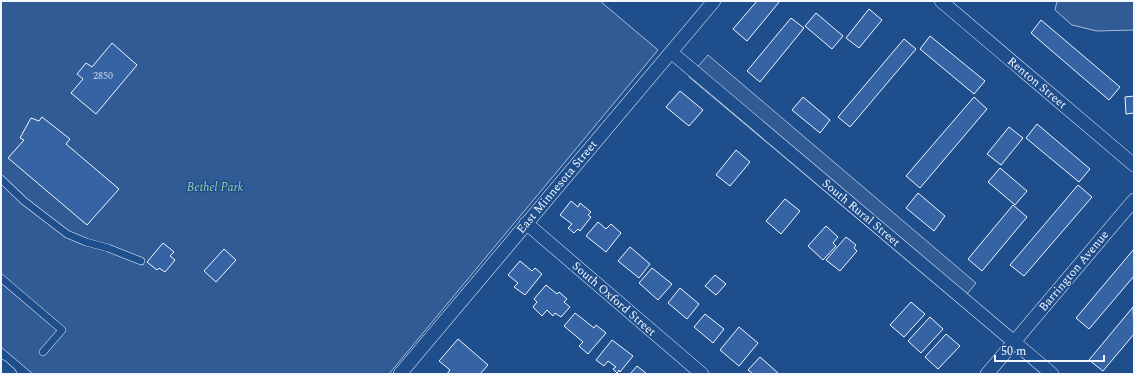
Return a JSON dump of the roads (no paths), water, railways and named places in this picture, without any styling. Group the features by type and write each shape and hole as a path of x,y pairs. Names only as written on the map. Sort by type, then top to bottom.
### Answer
{"street":[{"name":"East Minnesota Street","path":"400,374 714,1"},
{"name":"Renton Street","path":"941,1 1134,165"},
{"name":"South Rural Street","path":"671,52 1052,374"},
{"name":"Barrington Avenue","path":"987,374 1134,200"},
{"name":"South Oxford Street","path":"526,223 702,374"},
{"path":"1,366 10,374"}],"lane":[{"path":"1,179 24,201 67,234 141,261"},
{"path":"1,278 62,330 43,352"}],"park label":[{"name":"Bethel Park","path":"215,187"}]}
